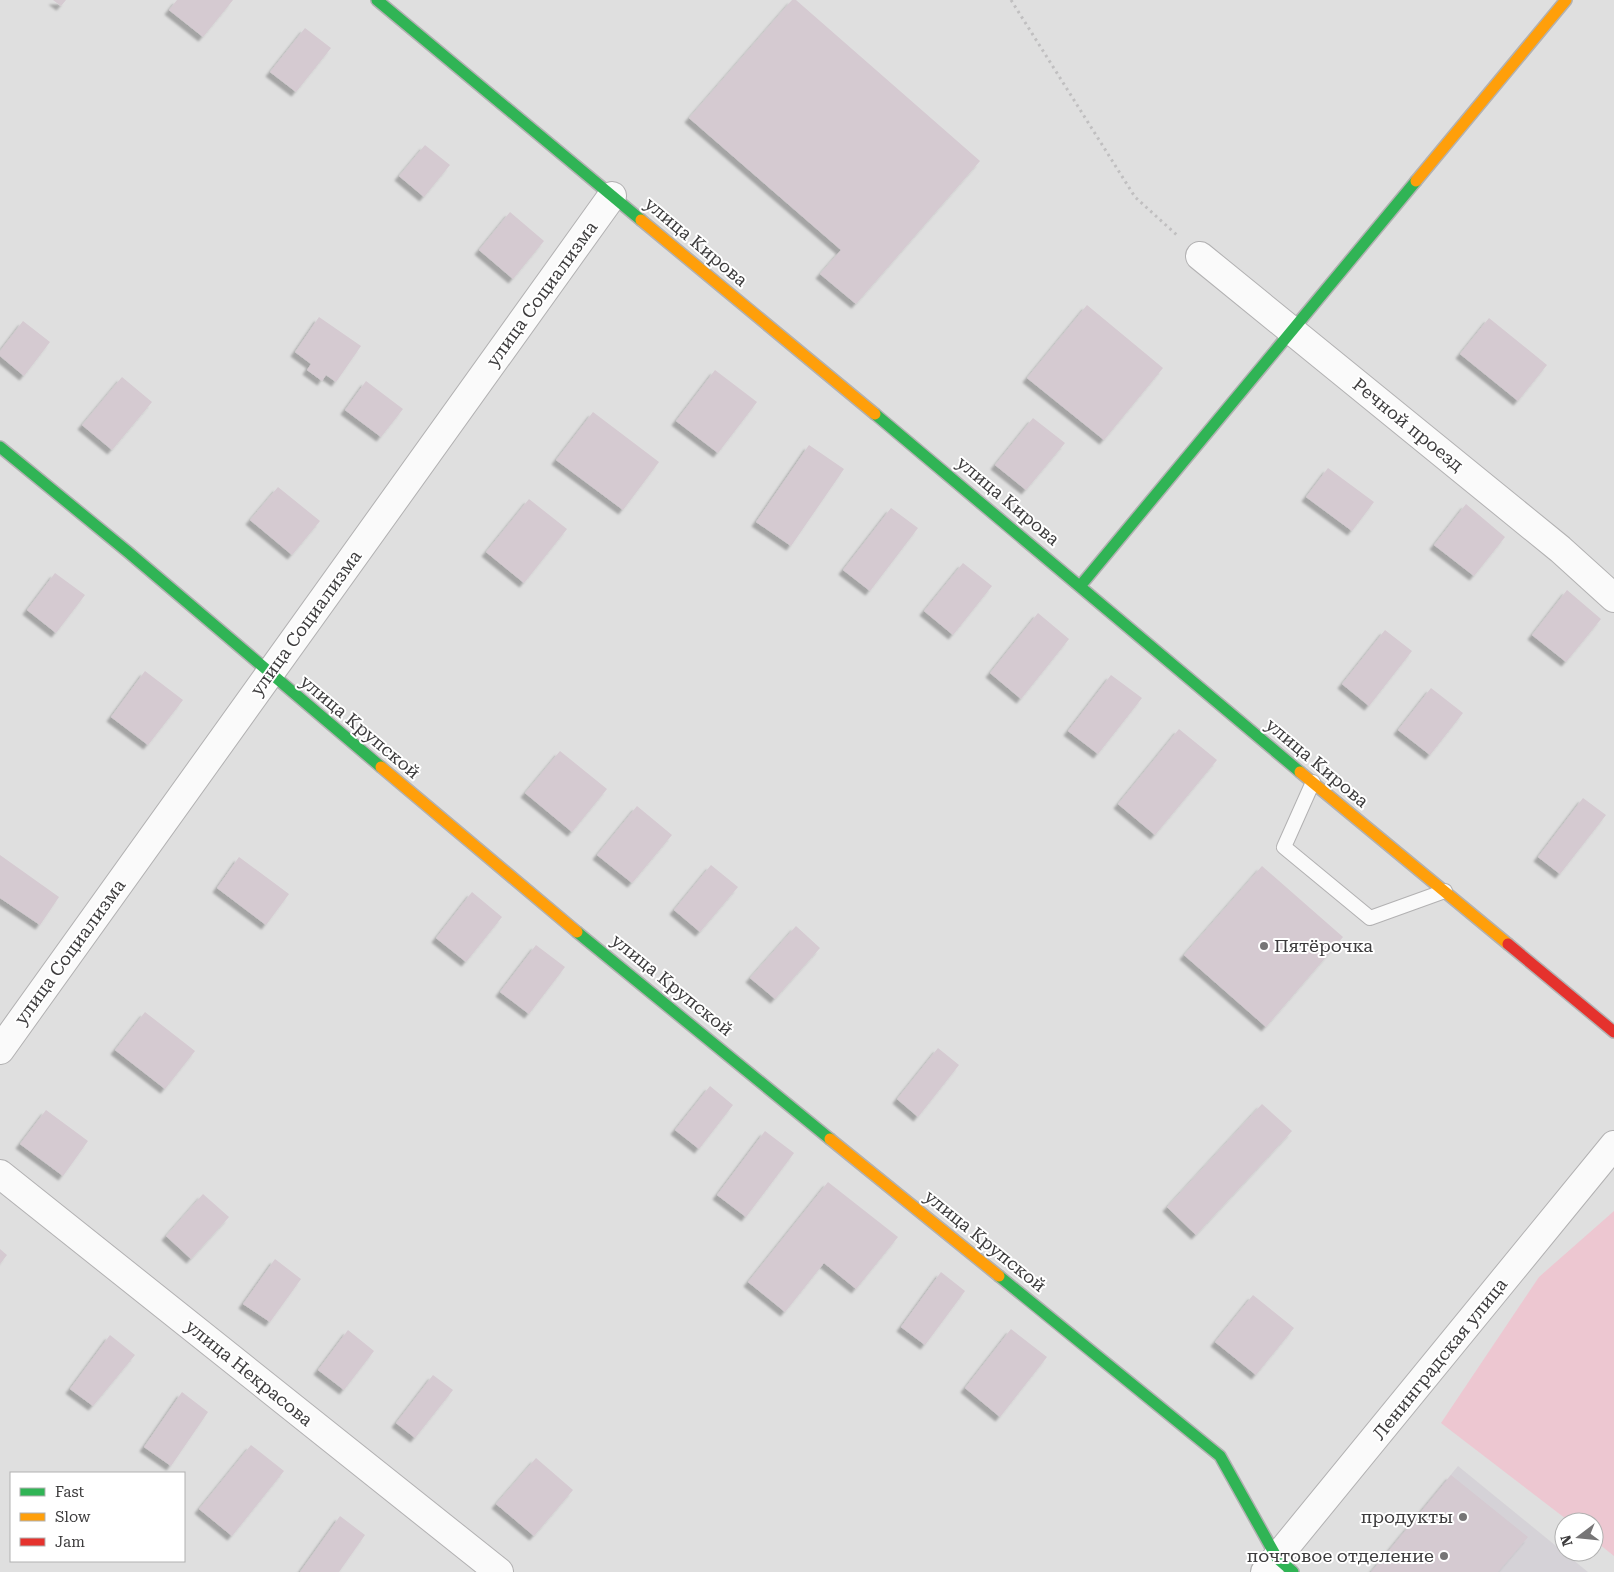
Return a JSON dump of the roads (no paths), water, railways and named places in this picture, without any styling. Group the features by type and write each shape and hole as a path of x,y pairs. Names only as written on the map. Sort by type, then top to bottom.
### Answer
{"street":[{"name":"улица Кирова","path":"377,0 1081,585 1178,670 1614,1032"},
{"path":"1081,585 1293,332 1566,0"},
{"name":"улица Социализма","path":"0,1050 612,196"},
{"name":"Речной проезд","path":"1200,256 1560,548 1614,598"},
{"name":"улица Крупской","path":"0,447 112,537 270,674 507,873 1220,1456 1278,1567"},
{"name":"Ленинградская улица","path":"1278,1567 1614,1145"},
{"name":"улица Некрасова","path":"0,1174 499,1572"}],"lane":[{"path":"1313,782 1284,847 1370,918 1445,891"}],"place":[{"name":"Пятёрочка","path":"1264,946"},
{"name":"продукты","path":"1463,1517"},
{"name":"почтовое отделение","path":"1444,1556"}]}
